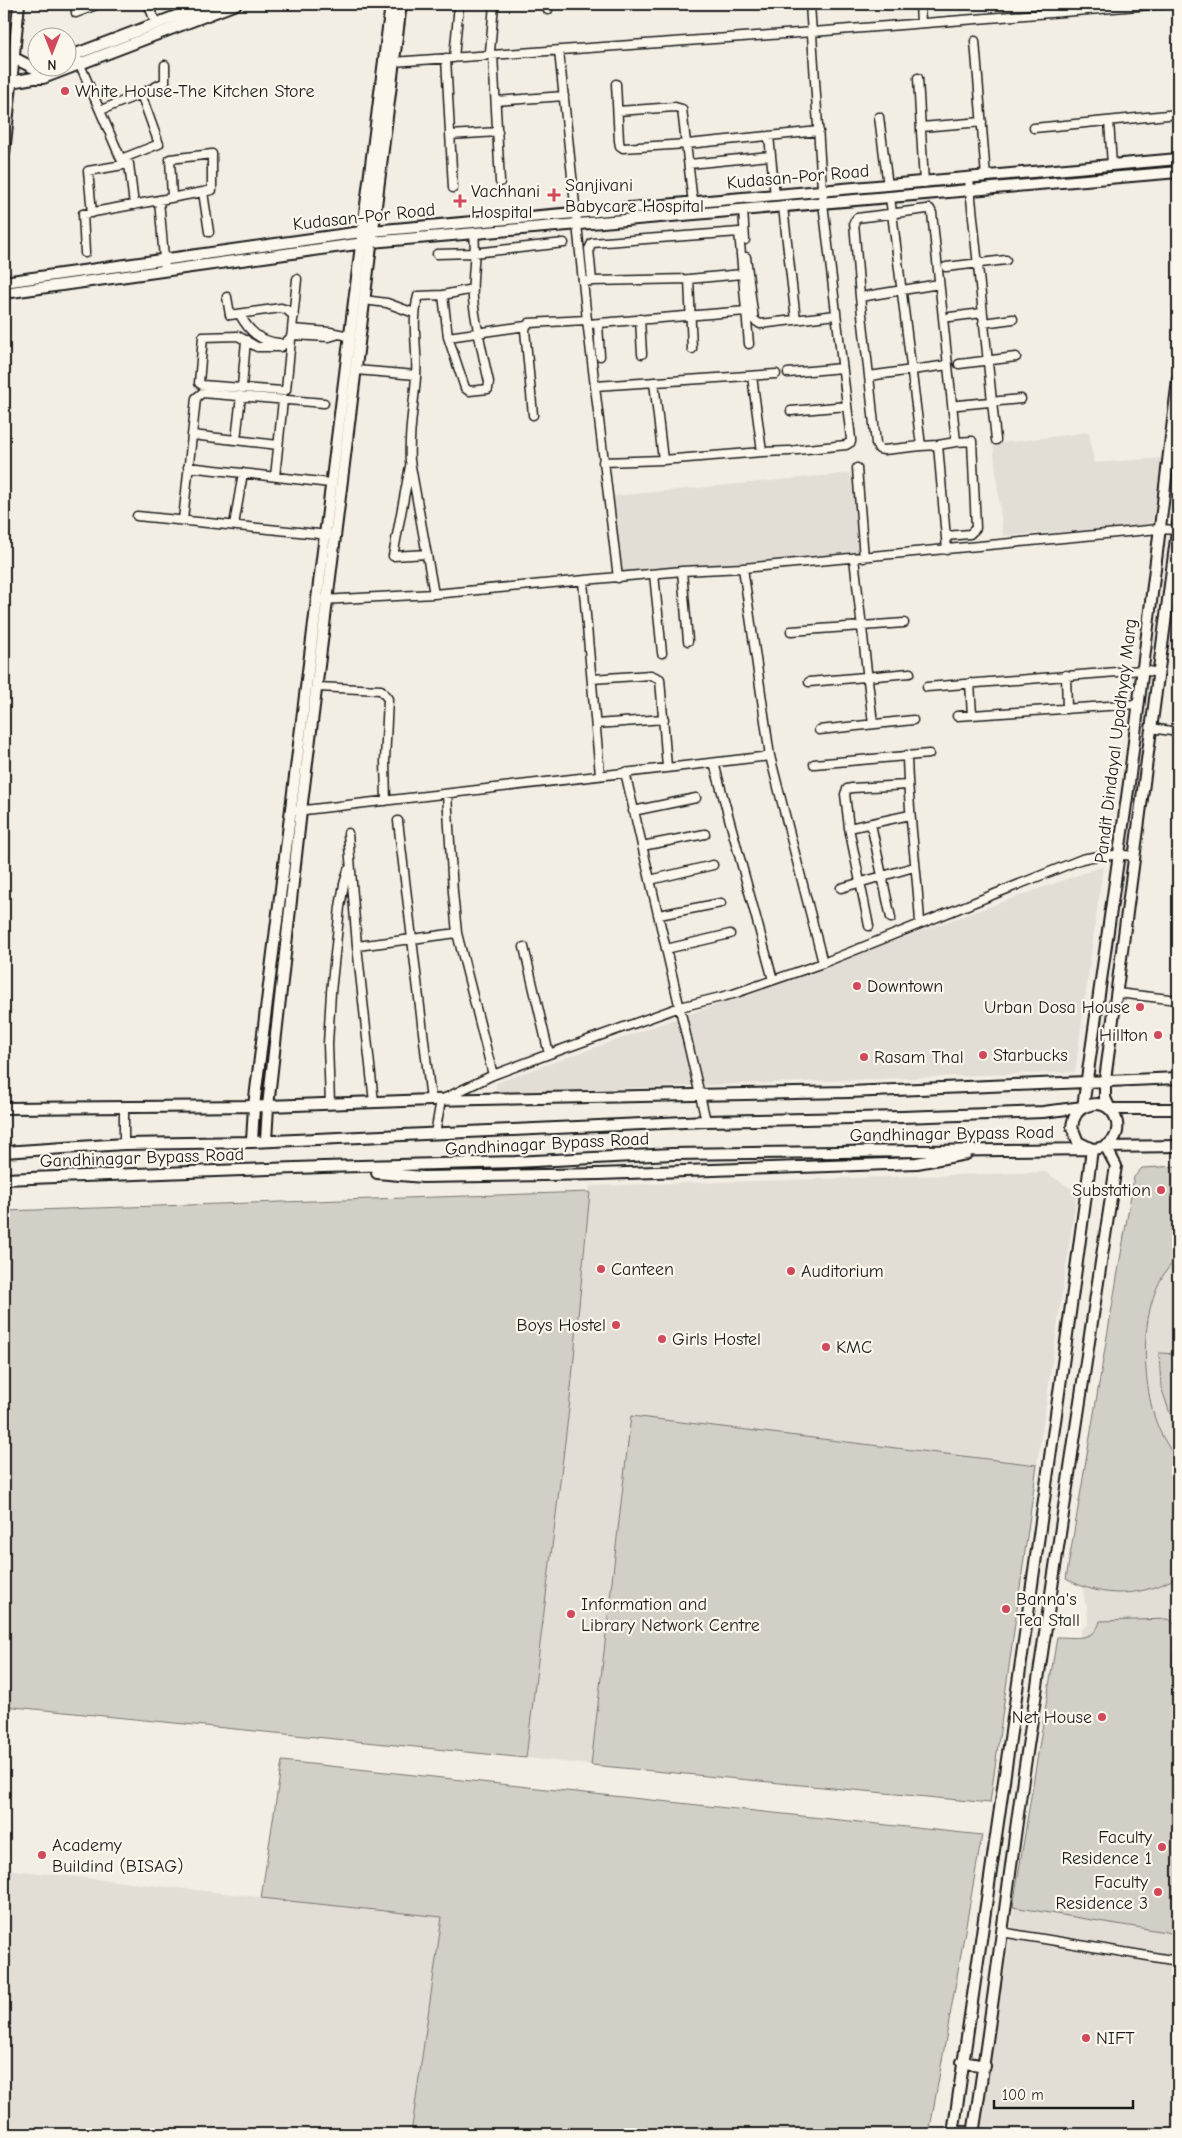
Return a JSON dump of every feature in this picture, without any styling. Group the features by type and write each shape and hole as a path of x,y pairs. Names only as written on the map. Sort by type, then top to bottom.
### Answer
{"street":[{"path":"4,154 19,4"},
{"path":"76,4 76,13 99,4"},
{"path":"148,4 156,23"},
{"path":"78,56 156,23 208,4"},
{"path":"78,57 236,4"},
{"path":"252,1142 254,1106 289,812 391,4"},
{"path":"266,1141 268,1106 301,811 401,4"},
{"path":"454,58 459,4"},
{"path":"494,4 492,54 500,182"},
{"path":"603,462 663,460 849,444 851,439 822,192 810,4"},
{"path":"920,4 921,23"},
{"path":"394,62 813,32 1077,7 1163,4"},
{"path":"975,41 986,177"},
{"path":"559,51 578,224 588,282"},
{"path":"14,58 28,66"},
{"path":"446,58 452,188"},
{"path":"101,110 165,82 165,65"},
{"path":"78,66 101,110 121,159 159,144 141,94"},
{"path":"11,82 28,75"},
{"path":"918,78 924,183"},
{"path":"616,84 619,141 620,146 623,148 687,144 819,130"},
{"path":"496,101 564,96"},
{"path":"618,111 679,108 684,112 693,203"},
{"path":"1034,128 1178,114"},
{"path":"879,117 921,446"},
{"path":"1109,121 1112,165"},
{"path":"920,127 982,122"},
{"path":"450,135 498,132"},
{"path":"769,136 775,196"},
{"path":"85,253 82,214 212,190 212,154 170,159 172,197"},
{"path":"689,164 770,156"},
{"name":"Kudasan-Por Road","path":"164,265 361,232 372,236 474,233 783,207 823,203 924,183 1178,159"},
{"path":"92,213 88,171 129,164 134,205"},
{"name":"Kudasan-Por Road","path":"4,282 77,277 164,265 360,243 372,236 577,213 822,192 970,190 1178,172"},
{"path":"969,179 986,361 996,440"},
{"path":"203,192 209,232"},
{"path":"159,200 164,265"},
{"path":"783,207 796,320"},
{"path":"946,536 970,534 976,528 972,441 884,450 879,449 876,444 860,296 854,222 857,218 930,209 956,442"},
{"path":"743,210 746,266 754,320 760,324 836,315"},
{"path":"618,578 588,322 589,249 592,243 739,232 749,344"},
{"path":"443,294 448,337 465,388 469,390 488,389 489,382 478,332 473,289 474,233"},
{"path":"437,254 474,253 564,243"},
{"path":"946,267 1006,260"},
{"path":"588,282 689,279 742,274"},
{"name":"Kudasan-Por Road","path":"4,293 77,277"},
{"path":"297,279 294,316 292,334 286,390 202,385 199,383 203,337 238,336 257,347 281,347 292,334 330,332 336,335 349,336"},
{"path":"689,279 692,349"},
{"path":"860,296 939,284"},
{"path":"427,554 393,556 410,461 410,431 416,375 414,313 418,296 473,289"},
{"path":"227,297 229,314 234,316 281,308 294,316"},
{"path":"364,300 388,302 414,313"},
{"path":"448,337 526,326 530,323 588,322 598,324 746,311"},
{"path":"950,317 982,313"},
{"path":"240,315 250,330 261,340 283,343"},
{"path":"640,319 642,354"},
{"path":"983,323 1013,319"},
{"path":"598,324 600,356"},
{"path":"526,326 533,415"},
{"path":"242,387 246,340"},
{"path":"959,364 1016,358"},
{"path":"869,376 912,369 948,366"},
{"path":"788,373 842,368"},
{"path":"356,370 416,375"},
{"path":"596,386 776,374"},
{"path":"752,376 762,452"},
{"name":"Pandit Dindayal Upadhyay Marg","path":"1083,1107 1105,959 1178,378"},
{"path":"654,382 663,460"},
{"path":"183,520 196,398 198,395 202,393 324,403"},
{"path":"236,440 241,396"},
{"path":"958,405 1021,399"},
{"path":"275,477 283,400"},
{"path":"791,411 847,406"},
{"path":"192,436 278,445"},
{"path":"938,445 946,550"},
{"path":"410,461 434,594"},
{"path":"188,467 330,483"},
{"path":"857,468 864,558"},
{"path":"234,526 242,473"},
{"path":"137,516 336,536"},
{"path":"315,600 434,594 682,571 864,558 1178,528"},
{"name":"Pandit Dindayal Upadhyay Marg","path":"1110,1110 1105,1098 1105,1080 1178,528"},
{"path":"854,558 873,724"},
{"path":"743,568 770,756 823,963"},
{"path":"682,571 688,641"},
{"path":"654,574 662,653"},
{"path":"583,581 600,775"},
{"path":"791,631 904,623"},
{"path":"927,687 1142,670 1159,673"},
{"path":"809,682 910,673"},
{"path":"1066,675 1067,709"},
{"path":"592,679 656,676 661,684 667,767"},
{"path":"970,683 972,715"},
{"path":"317,687 380,690 387,696 384,761 386,801"},
{"path":"957,716 1138,704"},
{"path":"596,724 664,719"},
{"path":"820,730 913,720"},
{"path":"1151,728 1178,732"},
{"path":"814,764 929,754"},
{"path":"907,755 910,815 920,923"},
{"path":"289,812 770,756"},
{"path":"714,763 773,980"},
{"path":"625,772 706,1121"},
{"path":"869,926 849,828 845,794 847,790 859,787 908,784"},
{"path":"446,794 457,933 493,1075"},
{"path":"633,811 696,798"},
{"path":"849,828 910,815"},
{"path":"398,821 412,939 436,1100 435,1134"},
{"path":"871,824 891,918"},
{"path":"348,833 357,946 374,1102"},
{"path":"642,846 705,834"},
{"path":"436,1100 493,1075 680,1007 733,994 823,963 1082,860 1100,855 1136,856"},
{"path":"650,880 713,865"},
{"path":"330,1104 328,1044 331,992 340,907 344,884 350,866"},
{"path":"841,888 914,866"},
{"path":"659,915 720,903"},
{"path":"357,946 457,933"},
{"path":"666,949 730,934"},
{"path":"524,947 549,1054"},
{"path":"1117,993 1178,1000"},
{"path":"4,1108 268,1106 436,1100 928,1090 1105,1080 1178,1078"},
{"path":"1178,1110 1110,1110 1097,1104 1083,1107 1073,1120 1074,1135 1084,1147 1092,1149 1106,1147 1178,1146"},
{"name":"Gandhinagar Bypass Road","path":"4,1152 124,1144 252,1142 706,1121 1044,1112 1083,1107"},
{"path":"124,1108 124,1144"},
{"path":"1106,1147 1112,1142 1118,1129 1118,1122 1110,1110"},
{"path":"1092,1149 1030,1608 1014,1701 953,2132 973,2134 985,2066 1001,1932 1048,1609 1116,1166 1106,1147"},
{"path":"323,1167 423,1177 599,1174 917,1163 997,1149"},
{"name":"Gandhinagar Bypass Road","path":"4,1179 515,1162 672,1154 1092,1149"},
{"path":"1030,1608 1048,1609"},
{"path":"1001,1932 1178,1961"},
{"path":"962,2062 985,2066"}],"shaded area":[{"path":"1089,432 1094,463 1162,458 1152,526 1003,536 993,444"},
{"path":"853,473 858,552 622,573 613,496"},
{"path":"1103,866 1075,1072 497,1093 496,1083"},
{"path":"1178,1166 1178,2134 979,2134 1057,1637 1080,1638 1081,1630 1088,1624 1087,1605 1085,1604 1083,1588 1066,1579 1134,1177 1142,1168"},
{"path":"1178,1166 1178,1258 1165,1273 1155,1292 1149,1314 1146,1362 1152,1408 1160,1432 1178,1467 1178,1577 1150,1589 1136,1592 1122,1593 1095,1590 1066,1579 1134,1177 1142,1168"},
{"path":"1045,1172 1077,1192 1037,1465 631,1417 591,1765 526,1758 569,1409 590,1186"},
{"path":"590,1192 569,1409 526,1758 4,1706 4,1211"},
{"path":"1159,1353 1178,1354 1178,1437 1161,1387"},
{"path":"631,1416 1037,1465 990,1803 591,1765"},
{"path":"1169,1619 1178,1628 1173,1655 1172,1680 1178,1717 1178,1934 1013,1907 1057,1637 1083,1637 1089,1635 1094,1632 1100,1621"},
{"path":"282,1761 982,1835 929,2134 411,2134 442,1917 261,1898"},
{"path":"982,1835 929,2134 4,2134 4,1869 442,1917"}],"place":[{"name":"White House-The Kitchen Store","path":"65,91"},
{"name":"Sanjivani Babycare Hospital","path":"554,195"},
{"name":"Vachhani Hospital","path":"460,201"},
{"name":"Downtown","path":"857,986"},
{"name":"Urban Dosa House","path":"1140,1007"},
{"name":"Hillton","path":"1158,1035"},
{"name":"Starbucks","path":"983,1055"},
{"name":"Rasam Thal","path":"864,1057"},
{"name":"Substation","path":"1161,1190"},
{"name":"Canteen","path":"601,1269"},
{"name":"Auditorium","path":"791,1271"},
{"name":"Boys Hostel","path":"616,1325"},
{"name":"Girls Hostel","path":"662,1339"},
{"name":"KMC","path":"826,1347"},
{"name":"Banna's Tea Stall","path":"1006,1609"},
{"name":"Information and Library Network Centre","path":"571,1614"},
{"name":"Net House","path":"1102,1717"},
{"name":"Faculty Residence 1","path":"1162,1847"},
{"name":"Academy Buildind (BISAG)","path":"42,1855"},
{"name":"Faculty Residence 3","path":"1158,1892"},
{"name":"NIFT","path":"1086,2038"}]}
